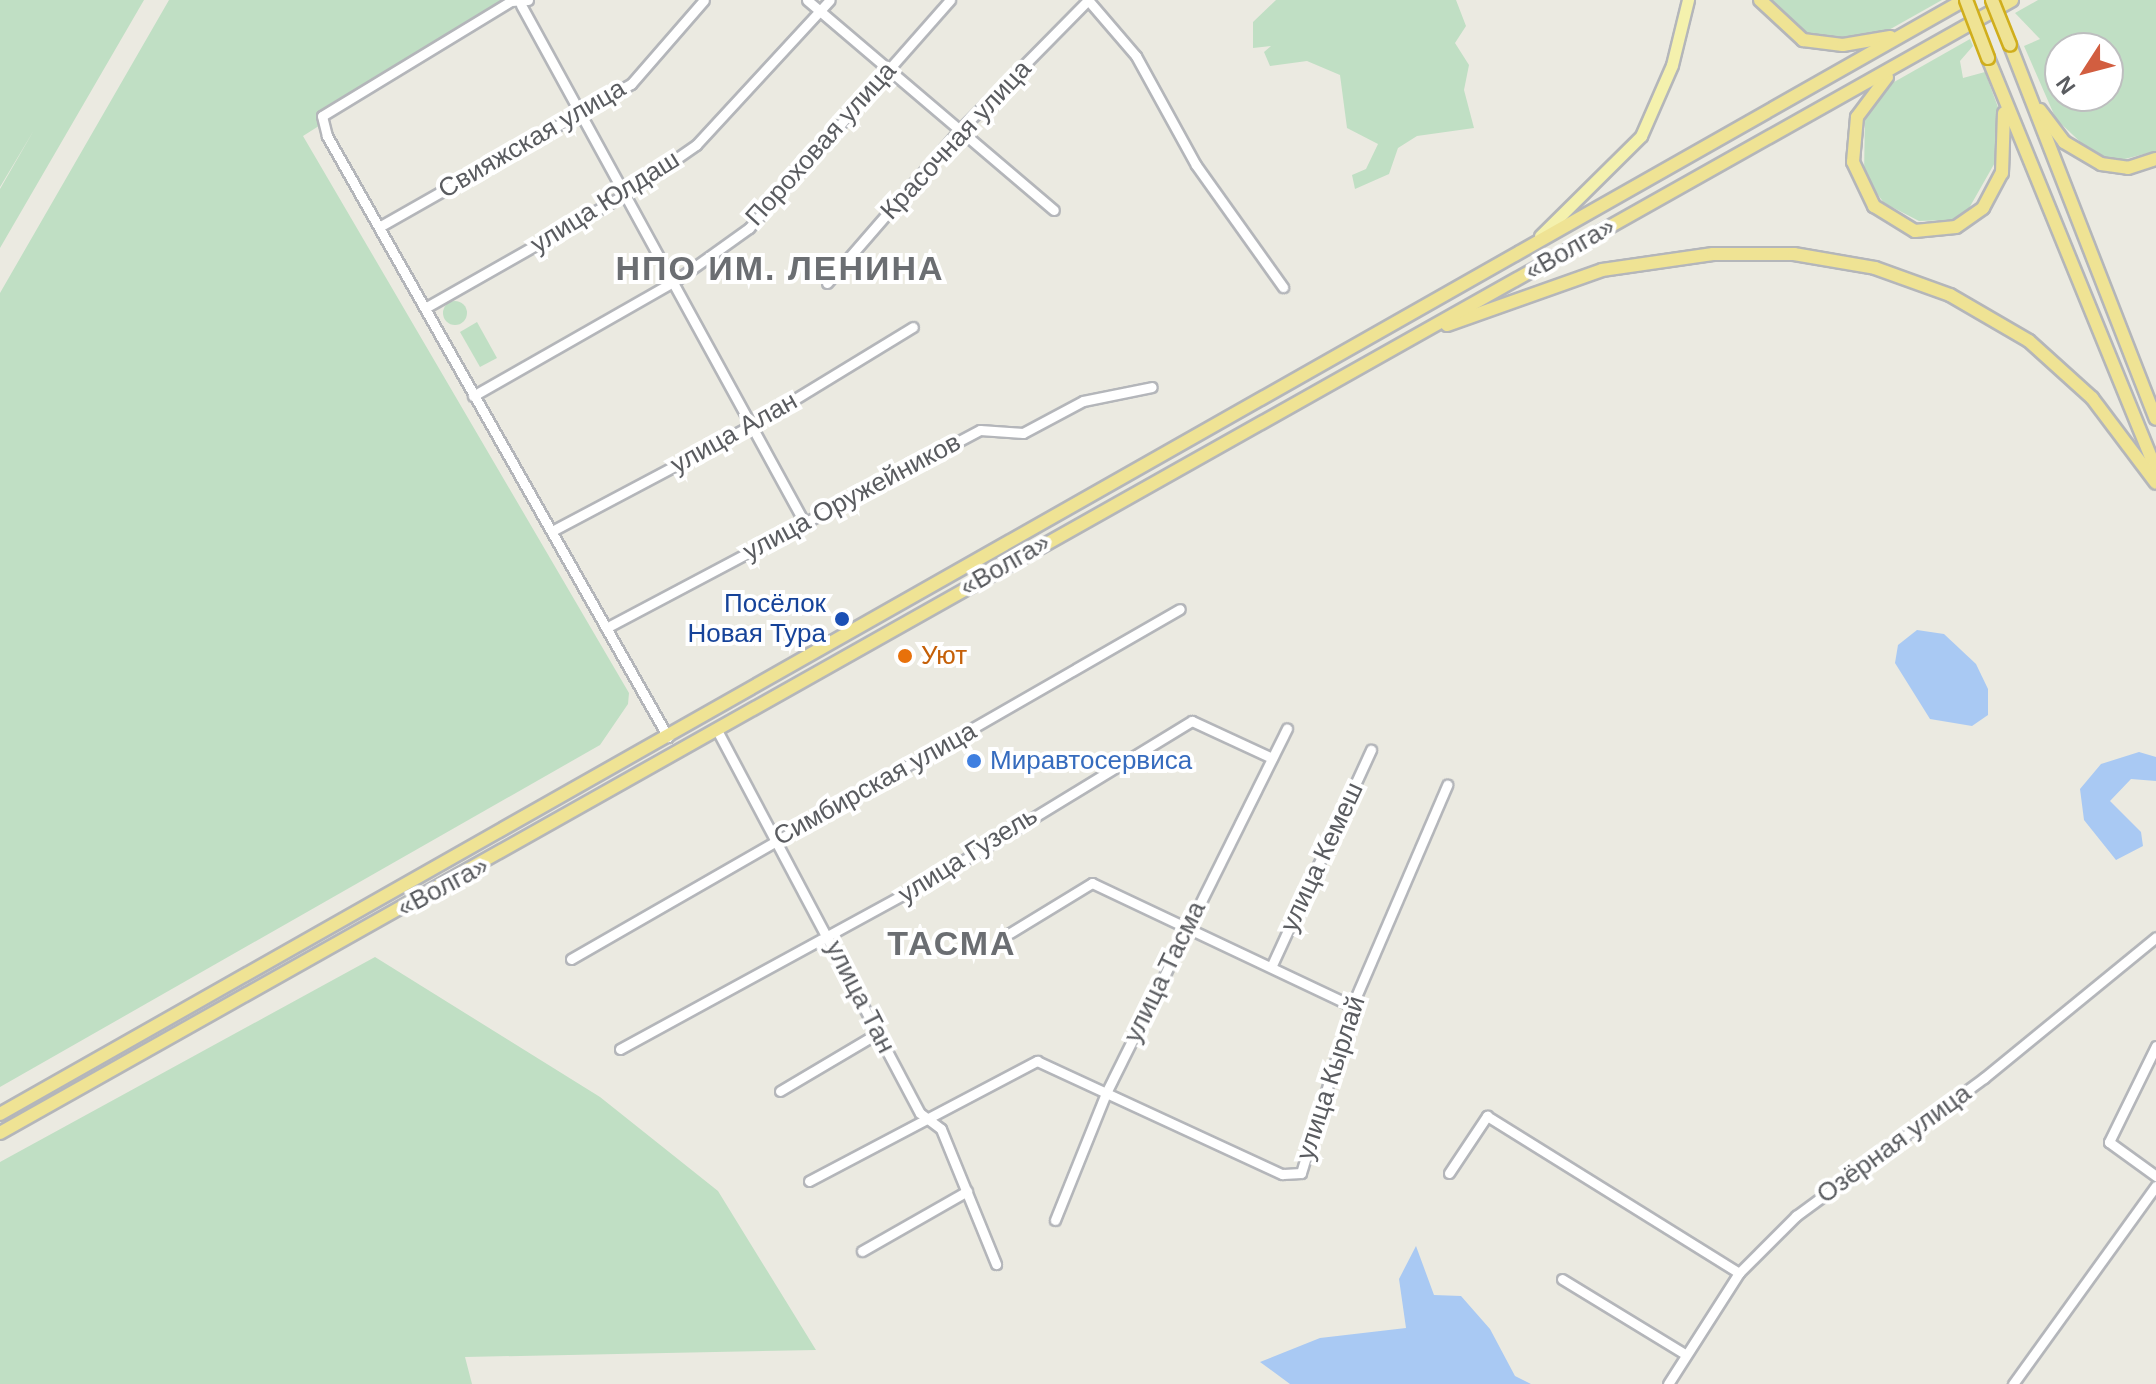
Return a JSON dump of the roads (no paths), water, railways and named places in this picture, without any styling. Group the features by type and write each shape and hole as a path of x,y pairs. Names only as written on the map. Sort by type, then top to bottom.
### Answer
{"highway":[{"path":"1760,0 1778,22 1823,45 1908,32"},
{"name":"«Волга»","path":"0,1114 1965,0"},
{"path":"1965,0 2156,470"},
{"path":"1992,0 2156,419"},
{"name":"«Волга»","path":"0,1133 351,936 479,869 717,730 2012,0"},
{"path":"1908,60 1863,103 1853,162 1874,206 1915,231 1956,227 1995,190 2005,152 2003,98"},
{"path":"2020,71 2047,123 2084,157 2115,167 2156,159"},
{"path":"1400,345 1602,270 1713,254 1839,260 1912,279 2029,341 2092,398 2156,483"}],"main road":[{"path":"1519,253 1597,188 1641,136 1672,65 1688,0"}],"street":[{"name":"Свияжская улица","path":"379,227 631,84 704,0"},
{"path":"807,0 956,134 1054,210"},
{"name":"улица Юлдаш","path":"425,308 624,195 696,145 830,0"},
{"name":"Пороховая улица","path":"473,396 675,281 749,228 950,0"},
{"path":"1088,0 1136,56 1196,165 1283,287"},
{"name":"Красочная улица","path":"827,283 956,134 1088,0"},
{"path":"668,737 473,396 379,227 322,116 517,2 754,424 804,522"},
{"name":"улица Алан","path":"552,531 754,424 913,327"},
{"name":"улица Оружейников","path":"606,628 980,430 1023,433 1083,401 1152,387"},
{"name":"Симбирская улица","path":"571,959 1180,609"},
{"name":"улица Гузель","path":"620,1049 829,938 1192,721 1272,758"},
{"name":"улица Тасма","path":"1055,1220 1106,1093 1287,729"},
{"name":"улица Тан","path":"717,730 779,838 920,1113 931,1117 967,1191 996,1264"},
{"name":"улица Кемеш","path":"1272,965 1371,750"},
{"name":"улица Кырлай","path":"931,1117 1037,1061 1282,1174 1301,1173 1352,1006 1447,785"},
{"path":"1010,933 1092,883 1186,929 1272,965 1352,1006"},
{"name":"Озёрная улица","path":"1668,1384 1739,1273 1796,1216 1984,1078 2156,937"},
{"path":"780,1091 878,1033"},
{"path":"2156,1046 2109,1142 2156,1176"},
{"path":"1449,1173 1487,1116 1739,1273"},
{"path":"809,1181 931,1117"},
{"path":"2013,1384 2156,1186"},
{"path":"862,1251 967,1191"},
{"path":"1562,1279 1685,1354"}],"water":[{"path":"1917,630 1944,634 1976,664 1988,689 1988,715 1972,726 1930,719 1895,663 1898,645"},
{"path":"2139,752 2156,757 2156,781 2131,779 2110,801 2141,832 2143,846 2116,860 2084,820 2080,789 2101,764"},
{"path":"1416,1246 1434,1295 1461,1296 1490,1329 1515,1376 1531,1384 1290,1384 1260,1362 1320,1338 1406,1328 1399,1279"}],"place":[{"name":"Посёлок Новая Тура","path":"842,619"},
{"name":"Уют","path":"905,656"},
{"name":"Миравтосервиса","path":"974,761"}],"district":[{"name":"НПО ИМ. ЛЕНИНА","path":"780,269"},
{"name":"ТАСМА","path":"952,944"}]}
